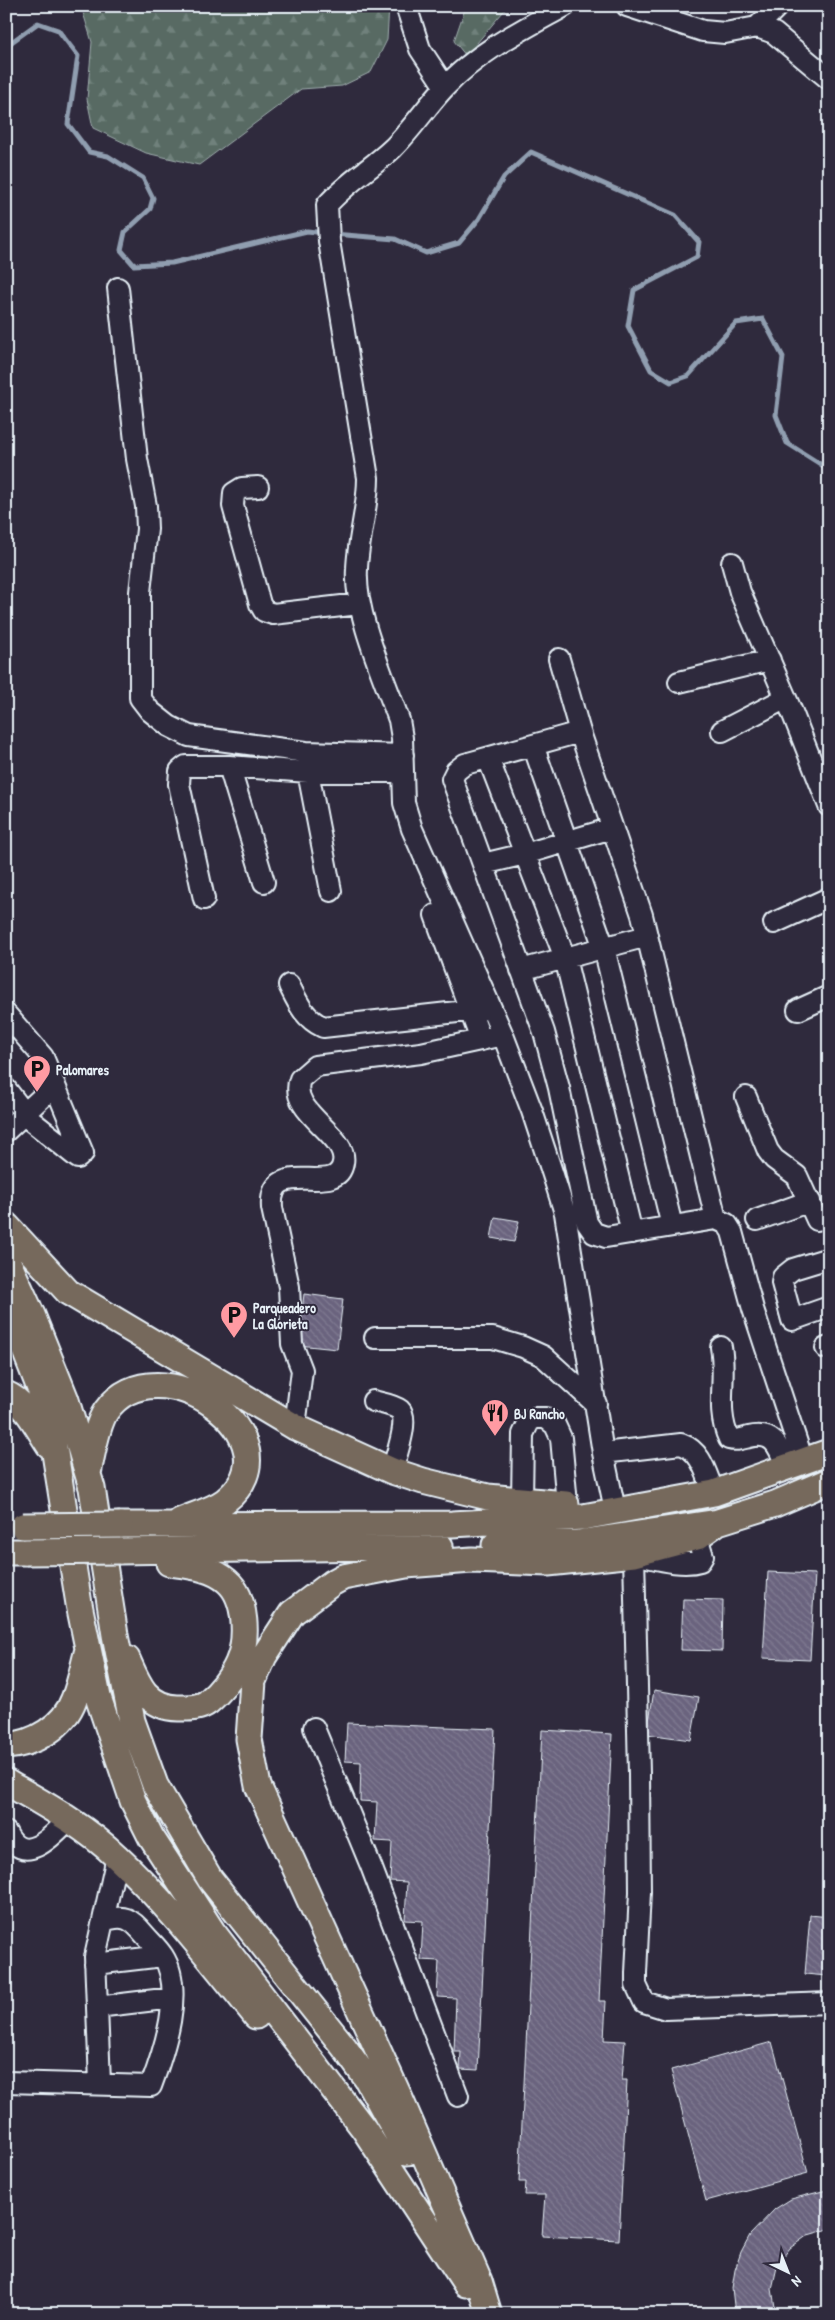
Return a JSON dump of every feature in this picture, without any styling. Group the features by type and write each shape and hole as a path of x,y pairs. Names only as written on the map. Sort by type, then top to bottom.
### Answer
{"main road":[{"path":"6,1225 68,1292 295,1427 392,1471 457,1490 522,1501 624,1507"},
{"path":"6,1258 32,1315 66,1400 88,1473 115,1635 132,1720 155,1784 210,1879 367,2078 449,2234 487,2314"},
{"path":"6,1302 44,1398 98,1697 133,1801 151,1837 212,1930 364,2129 487,2314"},
{"path":"88,1473 106,1412 120,1398 134,1388 153,1384 172,1387 198,1396 223,1413 238,1429 245,1440 248,1461 241,1484 225,1501 170,1525"},
{"path":"6,1394 13,1396 23,1408 55,1453"},
{"path":"15,1526 452,1524 583,1517 624,1507 714,1493 829,1452"},
{"path":"16,1552 250,1551 578,1543 718,1522 775,1504 829,1482"},
{"path":"487,2314 479,2281 398,2094 258,1786 249,1739 253,1681 264,1656 292,1613 320,1590 343,1577 389,1568 438,1562 548,1563 634,1554 697,1537 718,1522"},
{"path":"115,1635 145,1693 156,1703 169,1708 194,1708 207,1703 231,1675 239,1662 244,1636 243,1616 237,1594 227,1581 206,1569 138,1560 119,1551"},
{"path":"6,1746 27,1742 40,1737 55,1726 74,1701 88,1648"},
{"path":"6,1783 68,1820 117,1857 242,2000 439,2240"}],"street":[{"path":"406,6 420,49 445,87"},
{"path":"565,6 490,48 445,87 395,146 372,166 343,186 327,205 329,241 368,478 368,504 356,569 359,604 399,720 396,766 404,803 412,829 503,1035 532,1112 565,1214 603,1453 624,1507"},
{"path":"627,6 704,31 725,33 756,27 774,33 829,79"},
{"path":"756,27 778,6"},
{"path":"118,288 137,459 146,506 147,529 140,592 140,698 150,712 169,726 190,736 396,766"},
{"path":"258,487 242,488 234,492 233,506 260,604 264,610 273,614 359,604"},
{"path":"732,563 740,592 786,698 829,806"},
{"path":"559,659 580,732 647,936 716,1219"},
{"path":"679,682 770,660"},
{"path":"722,731 786,698"},
{"path":"580,732 465,764 456,771 452,779 541,1024 554,1069 587,1223 594,1232 606,1237 716,1219 727,1224 732,1232 753,1309 790,1418 795,1465"},
{"path":"533,745 604,948 672,1226"},
{"path":"488,758 565,958 632,1233"},
{"path":"204,899 179,784 180,771 186,766 229,766 308,772 396,766"},
{"path":"229,766 264,882"},
{"path":"396,766 481,1040"},
{"path":"308,772 331,891"},
{"path":"483,864 525,854 612,828"},
{"path":"774,923 829,898"},
{"path":"521,970 647,936"},
{"path":"289,985 302,1012 314,1023 323,1027 471,1012 491,1008"},
{"path":"798,1010 829,996"},
{"path":"6,1014 43,1057 83,1153 81,1157 78,1158 25,1114 6,1089"},
{"path":"295,1427 302,1370 292,1344 288,1287 272,1208 272,1195 287,1180 326,1180 333,1177 343,1165 344,1159 341,1149 303,1104 298,1091 300,1079 315,1066 421,1054 503,1035"},
{"path":"6,1131 55,1085"},
{"path":"746,1097 768,1151 774,1159 797,1176 810,1202 816,1220 829,1218"},
{"path":"757,1220 810,1202"},
{"path":"829,1258 793,1269 783,1277 782,1283 792,1320 829,1307"},
{"path":"375,1338 493,1338 523,1347 543,1356 596,1404"},
{"path":"721,1347 724,1367 720,1406 724,1427 729,1439 738,1441 762,1436 771,1439 776,1442 795,1465"},
{"path":"373,1401 399,1409 403,1414 405,1423 392,1471"},
{"path":"522,1501 523,1434 528,1422 535,1418 546,1418 555,1425 561,1438 567,1504"},
{"path":"771,1439 790,1418"},
{"path":"603,1453 681,1444 691,1447 700,1456 714,1493"},
{"path":"634,1554 640,1774 640,1892 636,1985 644,2002 666,2009 829,2003"},
{"path":"314,1728 371,1866 458,2096"},
{"path":"6,1832 16,1844 24,1848 36,1847 48,1842 68,1820"},
{"path":"100,2083 95,1964 117,1857"},
{"path":"6,2082 100,2083 151,2086 167,2037 172,1998 170,1975 163,1956 128,1919 119,1916 103,1921"},
{"path":"95,1964 163,1956"},
{"path":"97,2007 172,1998"}],"green space":[{"path":"81,6 301,6 308,12 319,6 389,6 387,40 371,72 342,86 301,89 199,165 146,153 93,128 87,99 92,42"},
{"path":"466,6 508,6 466,56 454,41"}],"building":[{"path":"495,1217 519,1221 514,1242 491,1238"},
{"path":"304,1294 343,1299 337,1349 298,1345"},
{"path":"768,1572 815,1574 810,1660 763,1658"},
{"path":"683,1599 723,1600 722,1651 681,1650"},
{"path":"654,1690 699,1697 691,1740 647,1734"},
{"path":"347,1723 495,1729 478,2070 460,2069 461,2052 454,2052 456,1998 437,1997 439,1961 421,1960 423,1921 405,1920 407,1882 390,1881 392,1842 375,1841 377,1802 360,1801 361,1762 345,1761"},
{"path":"542,1730 612,1734 599,2001 606,2001 604,2040 625,2041 622,2080 627,2080 619,2240 542,2236 545,2195 525,2195 526,2182 519,2182"},
{"path":"810,1915 829,1917 827,1976 805,1974"},
{"path":"772,2042 808,2173 706,2201 671,2070"},
{"path":"827,2190 829,2229 808,2235 790,2248 783,2257 777,2267 772,2289 776,2313 735,2314 732,2288 735,2270 741,2252 750,2235 775,2209 791,2199"}],"waterway":[{"path":"6,46 38,23 58,30 78,56 68,124 89,152 108,156 143,178 153,198 150,209 125,232 121,250 134,265 172,263 307,231 325,233"},
{"path":"333,234 395,239 426,253 459,243 479,219 504,177 531,152 675,215 699,242 697,257 634,290 628,326 651,370 671,382 688,376 736,323 763,319 783,357 776,415 787,443 825,467 829,467"}],"place":[{"name":"Palomares","path":"37,1093"},
{"name":"Parqueadero La Glorieta","path":"234,1339"},
{"name":"BJ Rancho","path":"495,1437"}]}
